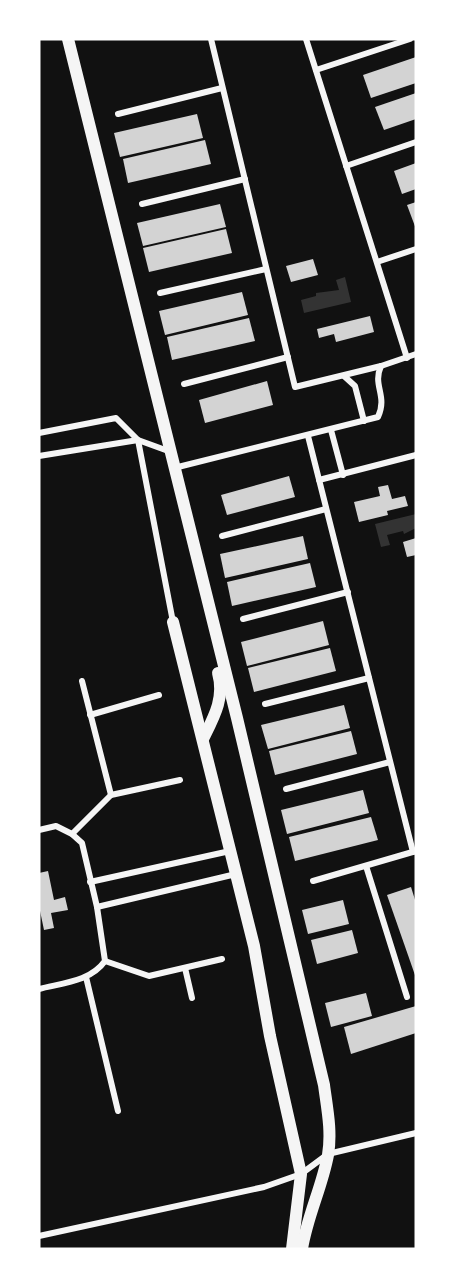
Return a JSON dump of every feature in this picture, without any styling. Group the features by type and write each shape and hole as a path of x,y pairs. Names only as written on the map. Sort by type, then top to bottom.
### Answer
{"main road":[{"path":"68,39 213,620 324,1085 330,1122 328,1154 307,1221 302,1249"},
{"path":"203,739 220,704 221,683 209,638 213,620"},
{"path":"173,622 236,874 301,1174 292,1249"}],"street":[{"path":"211,39 295,387 381,366 416,354"},
{"path":"306,39 407,358"},
{"path":"316,70 410,39"},
{"path":"118,114 222,88"},
{"path":"346,166 416,142"},
{"path":"142,204 245,179"},
{"path":"377,262 416,249"},
{"path":"160,293 266,269"},
{"path":"184,384 288,357"},
{"path":"174,469 378,417 384,404 378,380 381,366"},
{"path":"344,376 355,386 364,421"},
{"path":"39,432 116,418 138,440 171,453"},
{"path":"331,430 343,474"},
{"path":"309,436 201,462 277,443 309,436"},
{"path":"309,436 390,762 415,852 313,881"},
{"path":"39,456 138,440"},
{"path":"138,440 173,622"},
{"path":"319,480 416,455"},
{"path":"222,536 326,508"},
{"path":"243,619 348,592"},
{"path":"266,704 369,678"},
{"path":"82,681 111,795"},
{"path":"90,715 159,695"},
{"path":"286,789 390,762"},
{"path":"72,834 111,795 180,780"},
{"path":"39,830 56,826 72,834 82,843 97,907 105,962 98,970 86,977 39,989"},
{"path":"90,882 230,850"},
{"path":"366,866 407,997"},
{"path":"97,907 236,874"},
{"path":"105,962 149,976 222,958"},
{"path":"185,968 192,998"},
{"path":"86,977 118,1111"},
{"path":"39,1236 264,1187 301,1174 328,1154 416,1133"}],"shaded area":[{"path":"345,277 351,302 304,313 301,300 316,296 316,293 339,290 336,280"},
{"path":"416,514 416,528 404,534 403,531 387,535 390,545 381,547 375,524"}],"building":[{"path":"416,57 416,83 371,98 363,75"},
{"path":"416,93 416,119 384,130 375,107"},
{"path":"197,114 203,138 120,157 114,133"},
{"path":"205,140 211,164 128,183 123,159"},
{"path":"416,163 416,189 402,194 394,171"},
{"path":"416,202 416,229 407,205"},
{"path":"220,204 226,227 143,246 137,223"},
{"path":"226,229 232,253 149,272 143,248"},
{"path":"313,259 318,275 291,282 286,266"},
{"path":"242,292 248,315 165,335 159,311"},
{"path":"370,316 374,332 336,342 334,334 319,338 317,329"},
{"path":"249,318 255,341 172,360 167,337"},
{"path":"267,381 273,405 205,423 199,400"},
{"path":"289,476 295,497 227,515 221,495"},
{"path":"388,485 392,499 405,496 408,506 387,511 388,515 359,522 354,502 380,496 378,487"},
{"path":"303,536 308,559 225,578 220,554"},
{"path":"416,538 416,555 407,557 403,542"},
{"path":"310,563 316,587 232,606 227,582"},
{"path":"323,621 329,645 247,666 241,642"},
{"path":"330,648 336,671 254,692 248,668"},
{"path":"344,705 350,728 268,749 261,725"},
{"path":"351,731 357,754 275,775 269,751"},
{"path":"363,790 369,813 287,834 281,810"},
{"path":"371,817 378,840 295,861 289,837"},
{"path":"48,871 54,900 65,897 68,910 51,913 54,928 44,930 39,906 39,873"},
{"path":"411,887 416,903 416,978 387,895"},
{"path":"343,900 349,924 308,934 302,910"},
{"path":"352,930 358,953 317,964 311,940"},
{"path":"366,993 372,1016 331,1027 325,1003"},
{"path":"416,1006 416,1033 351,1054 344,1027"}]}
